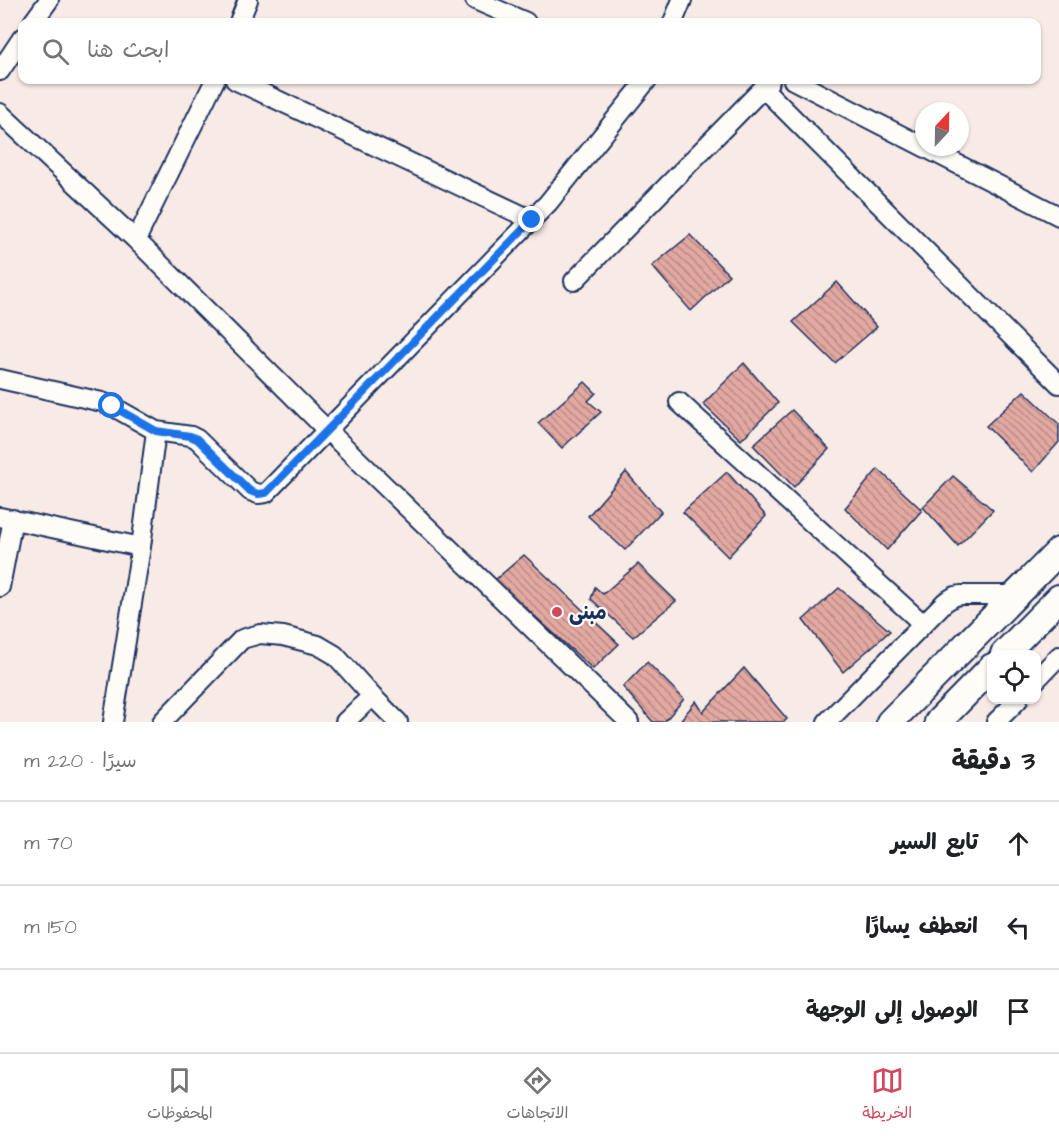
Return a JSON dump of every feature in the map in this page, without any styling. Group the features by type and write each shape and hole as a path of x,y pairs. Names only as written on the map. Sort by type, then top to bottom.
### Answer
{"main road":[{"path":"890,722 1059,551"},
{"path":"1008,650 1059,598"},
{"path":"938,722 987,672"}],"street":[{"path":"36,18 49,0"},
{"path":"241,18 248,0"},
{"path":"475,0 517,18"},
{"path":"678,18 682,0"},
{"path":"0,71 18,44"},
{"path":"136,240 213,84"},
{"path":"243,84 532,220"},
{"path":"0,379 102,402 156,431 197,439 250,491 258,494 266,493 548,203 645,84"},
{"path":"574,281 767,84 1059,384"},
{"path":"801,84 915,142"},
{"path":"0,113 136,240 327,430 630,722"},
{"path":"942,156 1059,216"},
{"path":"679,402 923,624"},
{"path":"113,722 141,548 156,431"},
{"path":"0,587 6,518 141,548"},
{"path":"827,722 945,602 955,596 1016,595"},
{"path":"162,722 242,639 260,634 283,636 318,645 335,655 398,722"},
{"path":"1041,675 1059,657"},
{"path":"345,722 372,696"},
{"path":"996,722 1013,704"}],"building":[{"path":"690,235 729,275 691,311 652,266"},
{"path":"837,282 877,327 835,363 793,322"},
{"path":"744,363 778,403 741,440 703,404"},
{"path":"585,382 596,393 588,401 601,412 562,448 538,423"},
{"path":"1024,391 1059,424 1059,442 1033,472 986,426"},
{"path":"792,410 829,449 794,487 753,445"},
{"path":"878,469 922,510 887,550 845,508"},
{"name":"مبنى","path":"626,472 661,512 625,550 588,516"},
{"path":"727,472 766,516 728,557 683,512"},
{"path":"953,476 993,510 958,546 923,507"},
{"name":"مبنى","path":"524,555 619,644 593,669 495,580"},
{"name":"مبنى","path":"638,564 676,601 633,637 591,599 595,587 603,594"},
{"path":"839,588 890,631 843,672 803,620"},
{"name":"مبنى","path":"647,662 684,699 664,722 653,722 623,687"},
{"path":"744,668 787,719 784,722 679,722 696,701 703,712"}],"place":[{"name":"مبنى","path":"557,612"}],"route":[{"path":"112,406 156,431 197,439 250,491 258,494 266,493 532,220"}]}
